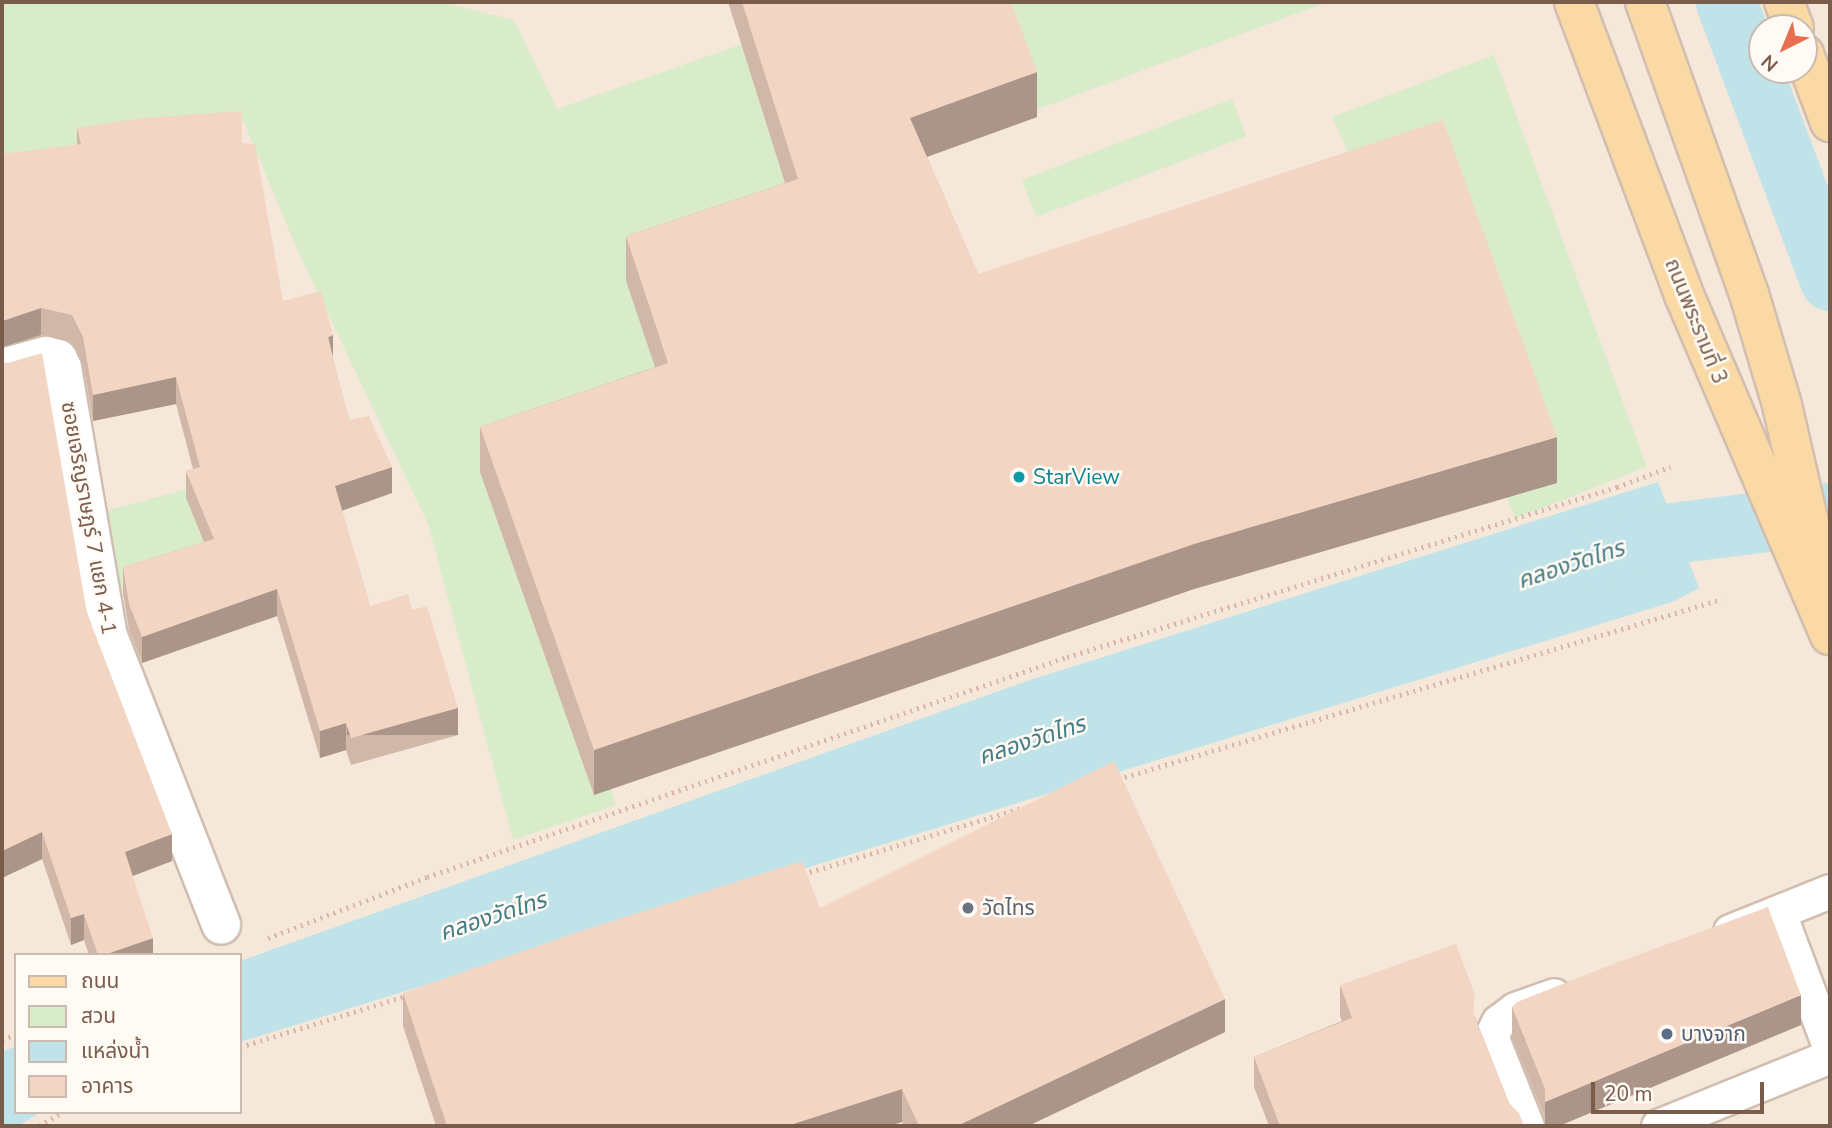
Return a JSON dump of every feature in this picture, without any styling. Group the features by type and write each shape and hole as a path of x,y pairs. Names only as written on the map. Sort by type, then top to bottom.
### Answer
{"main road":[{"name":"ถนนพระรามที่ 3","path":"1574,2 1684,295 1830,635"},
{"path":"1645,2 1749,294 1782,405 1830,615"},
{"path":"1815,84 1830,122"}],"street":[{"name":"ซอยเจริญราษฎร์ 7 แยก 4-1","path":"2,368 46,356 58,359 62,368 108,636 221,925"}],"lane":[{"path":"1703,941 1830,891"},
{"path":"1779,913 1830,1049"},
{"path":"1527,1126 1491,1035 1498,1022 1515,1009 1578,986"},
{"path":"1658,1126 1830,1056"}],"path":[{"path":"257,942 427,877 1066,657 1617,487 1670,467"},
{"path":"1105,783 1722,599"},
{"path":"801,874 1026,807"},
{"path":"242,1046 414,993"},
{"path":"39,1126 59,1114"}],"shaded area":[{"path":"2,2 1830,2 1830,1126 2,1126"}],"green space":[{"path":"2,2 442,2 514,20 557,109 863,2 1328,2 648,253 689,419 509,491 616,805 513,840 428,524 296,247 240,113 2,158"},
{"path":"1494,55 1647,467 1516,518 1332,117"},
{"path":"1232,99 1246,136 1036,217 1022,180"},
{"path":"203,485 227,555 106,594 93,514"}],"water":[{"path":"1658,482 1699,588 1675,601 242,1041 242,960 1027,681"},
{"path":"14,1047 14,1114 38,1114 18,1126 2,1126 2,1052"}],"building":[{"name":"StarView","path":"742,2 1011,2 1037,72 910,118 978,274 1443,120 1557,437 1194,544 594,750 480,427 668,363 626,236 798,179"},
{"path":"242,111 242,143 255,144 283,301 321,291 333,335 328,337 349,420 369,416 392,467 335,486 370,606 408,594 412,610 427,606 458,708 351,738 346,723 320,731 277,589 142,637 129,604 123,567 214,539 186,471 200,467 176,377 93,395 83,337 72,315 41,308 2,321 2,154 81,144 77,128 141,118"},
{"path":"42,353 87,613 172,834 125,852 153,938 110,953 97,953 84,914 71,918 42,832 2,851 2,362 8,363"},
{"name":"วัดไทร","path":"1114,761 1225,999 957,1126 919,1126 902,1089 787,1126 447,1126 403,993 575,933 802,861 820,908"},
{"path":"1768,907 1801,995 1545,1102 1545,1089 1512,1007 1517,1002"},
{"path":"1456,944 1475,995 1473,1013 1509,1103 1519,1113 1524,1126 1280,1126 1254,1057 1352,1018 1340,985"}],"waterway":[{"path":"1726,2 1830,280"},
{"name":"คลองวัดไทร","path":"1596,556 1664,534 1830,513"}],"place":[{"name":"StarView","path":"1019,477"},
{"name":"วัดไทร","path":"968,908"},
{"name":"บางจาก","path":"1667,1034"}]}
